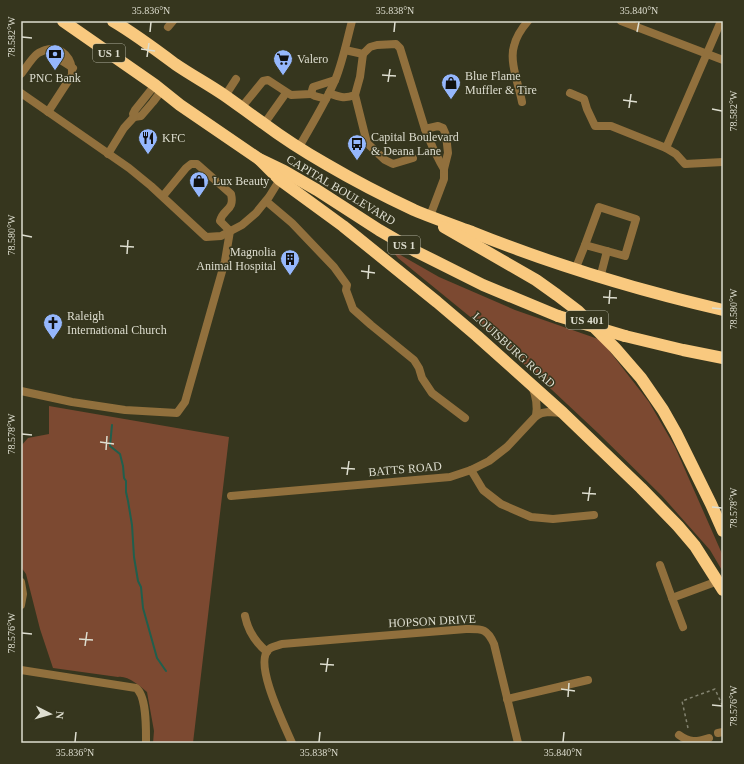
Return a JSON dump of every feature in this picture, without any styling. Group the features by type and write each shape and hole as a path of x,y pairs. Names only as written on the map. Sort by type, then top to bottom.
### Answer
{"highway":[{"name":"CAPITAL BOULEVARD","path":"63,21 282,176 317,190 379,230 417,252 483,285 558,316 625,336 723,358"},
{"name":"CAPITAL BOULEVARD","path":"113,21 132,32 176,64 299,147 324,163 387,197 510,248 575,270 661,296 723,310"},
{"name":"LOUISBURG ROAD","path":"282,176 431,297 563,413 642,488 678,526 695,546 721,585"},
{"name":"US 401","path":"416,210 456,235 536,280 578,311 615,348 641,378 663,410 676,433 723,531"}],"street":[{"path":"299,147 335,80 345,50 352,21"},
{"path":"522,102 512,59 513,46 528,21"},
{"path":"621,21 723,60"},
{"path":"666,148 721,21"},
{"path":"413,158 393,164 385,160 367,143 355,95 360,77 363,54 370,47 396,44 400,48 425,129 444,169"},
{"path":"45,50 54,56"},
{"path":"21,74 37,53 45,50 60,50 70,60 73,68 72,75 48,112"},
{"path":"345,50 363,54"},
{"path":"62,61 73,68"},
{"path":"225,96 236,79"},
{"path":"241,108 263,81 268,80 291,95 311,94 315,96 347,98 355,95"},
{"path":"311,94 313,87 335,80"},
{"path":"108,154 124,128 134,117 133,114 135,110 158,87"},
{"path":"21,93 129,168 163,196 206,236 221,236 242,225 256,213 266,201 282,176"},
{"path":"264,124 286,93"},
{"path":"570,93 584,99 595,126 611,126 666,148 676,154 685,164 723,162"},
{"path":"425,129 438,126 443,128 446,135 448,153 444,169 444,179 430,216"},
{"path":"163,196 186,168 191,164 197,164 231,194 231,207 221,217 220,221 230,231"},
{"path":"266,201 292,223 334,267 347,285 346,290 353,309 414,360 419,368 422,378 432,394 465,418"},
{"path":"575,270 599,207 636,219 625,256 585,245"},
{"path":"21,391 72,402 125,410 177,413 185,402 225,261 230,231"},
{"path":"600,278 607,251"},
{"path":"532,385 537,402 536,416"},
{"path":"536,416 548,412 563,413"},
{"name":"BATTS ROAD","path":"231,496 450,477 471,470 498,455 516,439 536,416"},
{"path":"471,470 483,490 501,504 531,517 553,519 594,515"},
{"path":"660,565 683,627"},
{"path":"21,582 23,594 21,605"},
{"path":"672,598 721,585"},
{"path":"245,616 246,624 252,635 266,652 264,665 266,676 272,695 292,743"},
{"name":"HOPSON DRIVE","path":"266,652 272,647 282,644 342,638 466,629 487,632 492,640 518,743"},
{"path":"21,670 136,688 139,690 143,698 146,743"},
{"path":"507,698 588,680"},
{"path":"679,735 685,740 692,741 709,738"}],"path":[{"path":"688,728 682,701 715,689 723,707"}],"shaded area":[{"path":"394,253 397,253 439,277 515,310 601,340 649,402 675,447 723,556 723,572 710,550 662,496 598,433 474,320 398,258"},
{"path":"49,406 229,437 193,743 153,743 154,731 147,692 129,679 53,668 40,629 26,574 21,567 21,446 28,438 49,434"}],"waterway":[{"path":"112,425 110,446 120,454 123,466 132,525 134,557 138,581 141,587 143,608 157,658 166,671"}],"tunnel":[{"path":"54,56 62,61"}],"place":[{"name":"PNC Bank","path":"55,71"},
{"name":"Valero","path":"283,76"},
{"name":"Blue Flame Muffler & Tire","path":"451,100"},
{"name":"KFC","path":"148,155"},
{"name":"Capital Boulevard & Deana Lane","path":"357,161"},
{"name":"Lux Beauty","path":"199,198"},
{"name":"Magnolia Animal Hospital","path":"290,276"},
{"name":"Raleigh International Church","path":"53,340"}]}
